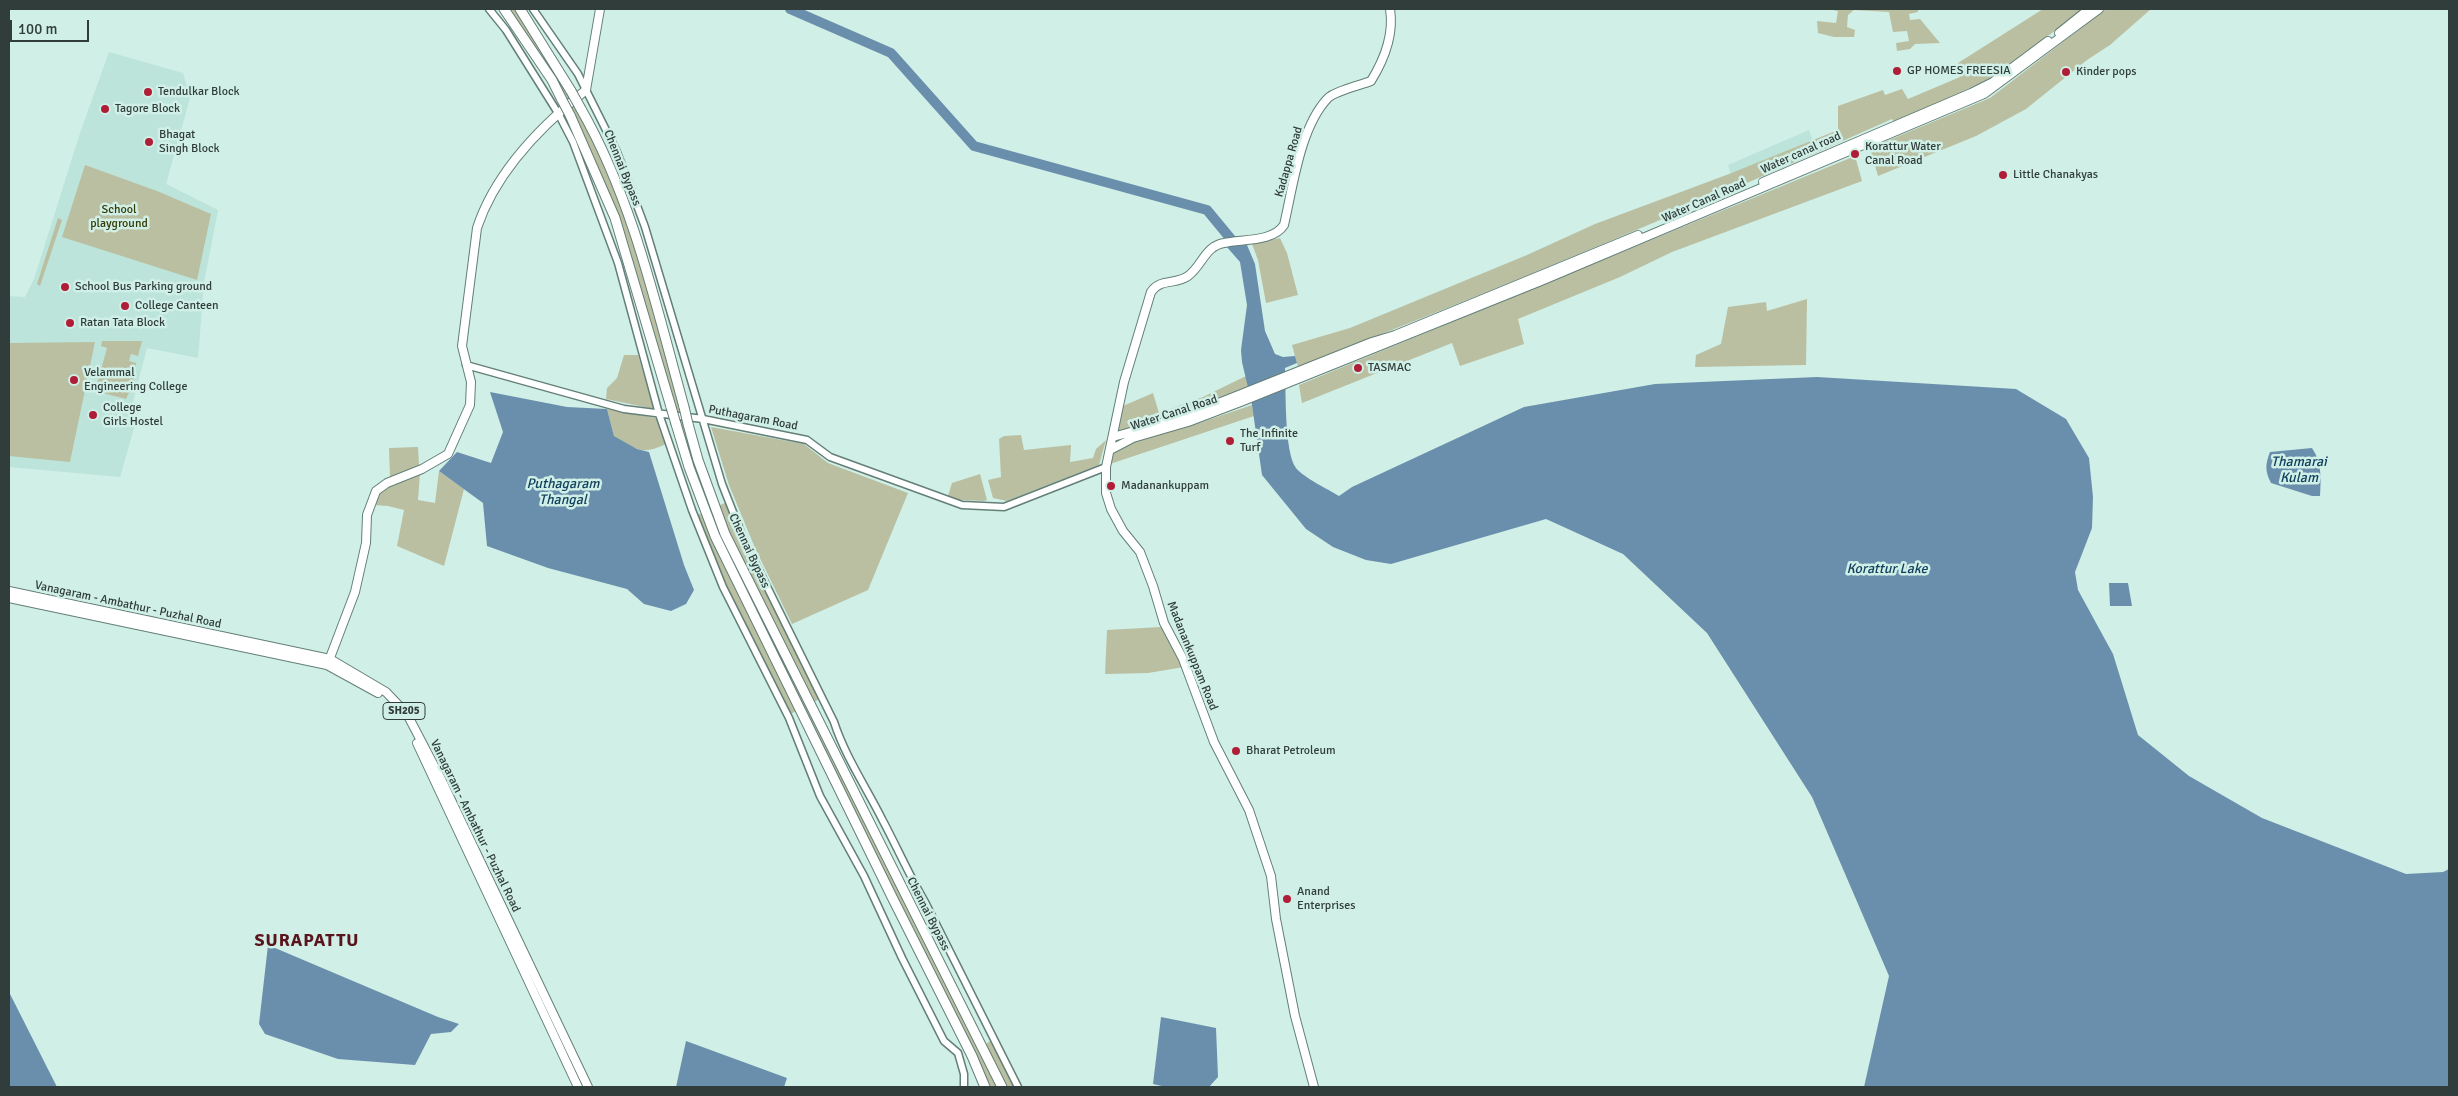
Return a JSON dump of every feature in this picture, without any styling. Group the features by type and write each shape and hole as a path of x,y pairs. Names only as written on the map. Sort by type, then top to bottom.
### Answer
{"highway":[{"name":"Chennai Bypass","path":"504,9 552,80 570,115 615,218 689,467 715,536 972,1056 985,1087"},
{"name":"Chennai Bypass","path":"520,9 592,128 626,208 652,290 698,460 725,534 1002,1087"}],"main road":[{"path":"329,662 355,592 366,543 367,515 373,498 381,486 422,469 451,450 470,405 471,382 462,346 474,242 481,215 503,177 546,124 585,91 600,9"},
{"name":"Kadappa Road","path":"1113,435 1124,382 1151,292 1160,283 1178,280 1190,274 1212,248 1223,243 1280,231 1284,225 1301,156 1313,120 1329,97 1371,82 1388,44 1392,24 1390,9"},
{"name":"Water canal road","path":"1297,375 1615,244 1680,220 1912,121 1993,82 2079,12 2089,9"},
{"name":"Water Canal Road","path":"1297,375 1670,228 1912,121 1992,90 2099,9"},
{"path":"1246,396 1297,375"},
{"name":"Water Canal Road","path":"1113,435 1166,422 1246,396"},
{"name":"Water Canal Road","path":"1110,450 1133,438 1188,422 1246,396"},
{"path":"1106,467 1113,435"},
{"name":"Madanankuppam Road","path":"1106,467 1106,493 1111,509 1123,531 1140,552 1153,586 1164,624 1183,659 1214,742 1249,810 1271,876 1276,919 1296,1016 1314,1087"},
{"name":"Vanagaram - Ambathur - Puzhal Road","path":"9,591 329,662 386,692 407,714 470,838 588,1087"},
{"path":"9,598 329,662 385,697 402,714 578,1087"}],"street":[{"path":"489,9 506,30 560,112 617,259 659,414 692,510 723,586 789,718 820,796 864,876 902,958 944,1041 958,1053 964,1074 964,1087"},
{"path":"533,9 578,74 617,152 646,227 722,484 748,548 834,722 840,741 925,902 1018,1087"},
{"name":"Puthagaram Road","path":"466,365 624,409 703,419 807,440 830,457 962,505 1004,507 1106,467"}],"shaded area":[{"path":"109,52 183,73 190,98 166,184 218,210 204,283 198,358 147,348 133,402 141,404 120,477 9,467 9,296 25,297 34,279 80,133"},
{"path":"1809,130 1816,149 1734,186 1728,165"}],"green space":[{"path":"506,9 517,9 590,129 635,246 723,533 997,1087 991,1087 727,555 690,461 616,215 591,151 547,66"},
{"path":"1827,9 1918,9 1918,12 1909,14 1910,20 1920,19 1940,43 1915,44 1910,49 1897,51 1896,43 1909,41 1907,31 1893,32 1889,12 1854,10 1848,15 1847,27 1855,30 1854,37 1834,37 1818,33 1817,21 1836,23 1838,11"},
{"path":"2043,9 2084,9 1990,79 1894,122 1892,119 1596,247 1298,367 1292,345 1350,328 1527,255 1595,224 1729,174 1838,130 1838,106 1883,90 1885,95 1902,89 1908,99 1960,77 1958,63"},
{"path":"2106,9 2151,9 2110,45 2087,60 2026,109 1976,136 1878,176 1870,148 1990,98"},
{"path":"1855,156 1862,181 1672,252 1620,277 1518,319 1524,344 1460,366 1452,343 1302,403 1299,385"},
{"name":"School playground","path":"85,165 157,191 211,214 197,280 62,237"},
{"path":"58,218 62,220 40,286 37,284"},
{"path":"1280,238 1287,253 1298,295 1266,303 1258,260 1252,244"},
{"path":"1807,299 1806,365 1695,367 1696,355 1721,344 1728,307 1766,302 1767,311"},
{"path":"102,341 142,341 138,356 131,354 129,361 136,363 133,384 126,399 95,391 107,348 101,346"},
{"path":"95,342 70,462 9,456 9,343"},
{"path":"624,355 638,355 654,409 606,399 607,388 617,378"},
{"path":"1246,376 1248,387 1162,419 1118,431 1123,406 1153,393 1159,413 1203,397"},
{"path":"1252,405 1254,416 1110,464 1114,451 1123,445"},
{"path":"607,409 656,418 666,444 651,450 645,450 634,447 614,436"},
{"path":"711,427 804,444 828,463 908,493 868,590 792,624 755,548 729,485"},
{"path":"1021,435 1024,450 1071,445 1070,462 1093,458 1096,449 1106,440 1099,465 1007,501 993,498 988,480 1001,477 999,439 1004,436"},
{"path":"418,447 419,466 390,478 389,448"},
{"path":"439,471 464,489 444,566 397,546 404,510 374,505 377,498 387,487 420,473 418,500 435,503"},
{"path":"980,474 987,500 959,500 948,496 952,483"},
{"path":"727,502 762,584 819,699 813,703 728,532 718,506"},
{"path":"703,513 797,711 790,714 726,586 697,515"},
{"path":"1161,627 1184,667 1148,673 1105,674 1107,630"},
{"path":"990,1041 1015,1087 1005,1087 985,1045"}],"water":[{"name":"Korattur Lake","path":"1247,245 1255,264 1265,331 1275,354 1283,357 1295,356 1297,363 1285,368 1289,449 1292,460 1296,468 1305,476 1339,496 1352,487 1524,407 1655,384 1817,377 2016,389 2066,419 2089,458 2093,497 2092,528 2075,572 2078,590 2113,654 2138,735 2189,776 2262,818 2406,874 2443,872 2449,869 2449,1087 1864,1087 1889,976 1812,797 1707,633 1623,554 1546,519 1391,564 1366,560 1333,547 1306,529 1262,475 1252,405 1242,362 1241,350 1247,305 1240,262 1226,246"},
{"name":"Puthagaram Thangal","path":"490,392 567,407 607,409 614,436 637,449 649,452 684,565 694,590 686,604 671,611 644,604 627,589 548,568 487,546 483,503 439,471 457,452 491,463 503,432"},
{"name":"Thamarai Kulam","path":"2312,448 2318,459 2321,477 2320,496 2312,496 2271,483 2266,468 2270,452"},
{"path":"2109,583 2128,583 2132,606 2110,606"},
{"path":"268,945 438,1017 459,1024 451,1032 431,1034 415,1065 338,1059 265,1034 259,1024"},
{"path":"9,992 57,1087 9,1087"},
{"path":"1161,1017 1216,1028 1218,1077 1209,1087 1166,1087 1153,1084"},
{"path":"686,1041 787,1078 784,1087 676,1087"}],"waterway":[{"path":"790,9 891,53 974,146 1207,210 1245,256"}],"place":[{"name":"GP HOMES FREESIA","path":"1897,71"},
{"name":"Kinder pops","path":"2066,72"},
{"name":"Tendulkar Block","path":"148,92"},
{"name":"Tagore Block","path":"105,109"},
{"name":"Bhagat Singh Block","path":"149,142"},
{"name":"Korattur Water Canal Road","path":"1855,154"},
{"name":"Little Chanakyas","path":"2003,175"},
{"name":"School Bus Parking ground","path":"65,287"},
{"name":"College Canteen","path":"125,306"},
{"name":"Ratan Tata Block","path":"70,323"},
{"name":"TASMAC","path":"1358,368"},
{"name":"Velammal Engineering College","path":"74,380"},
{"name":"College Girls Hostel","path":"93,415"},
{"name":"The Infinite Turf","path":"1230,441"},
{"name":"Madanankuppam","path":"1111,486"},
{"name":"Bharat Petroleum","path":"1236,751"},
{"name":"Anand Enterprises","path":"1287,899"}],"district":[{"name":"SURAPATTU","path":"307,941"}]}
